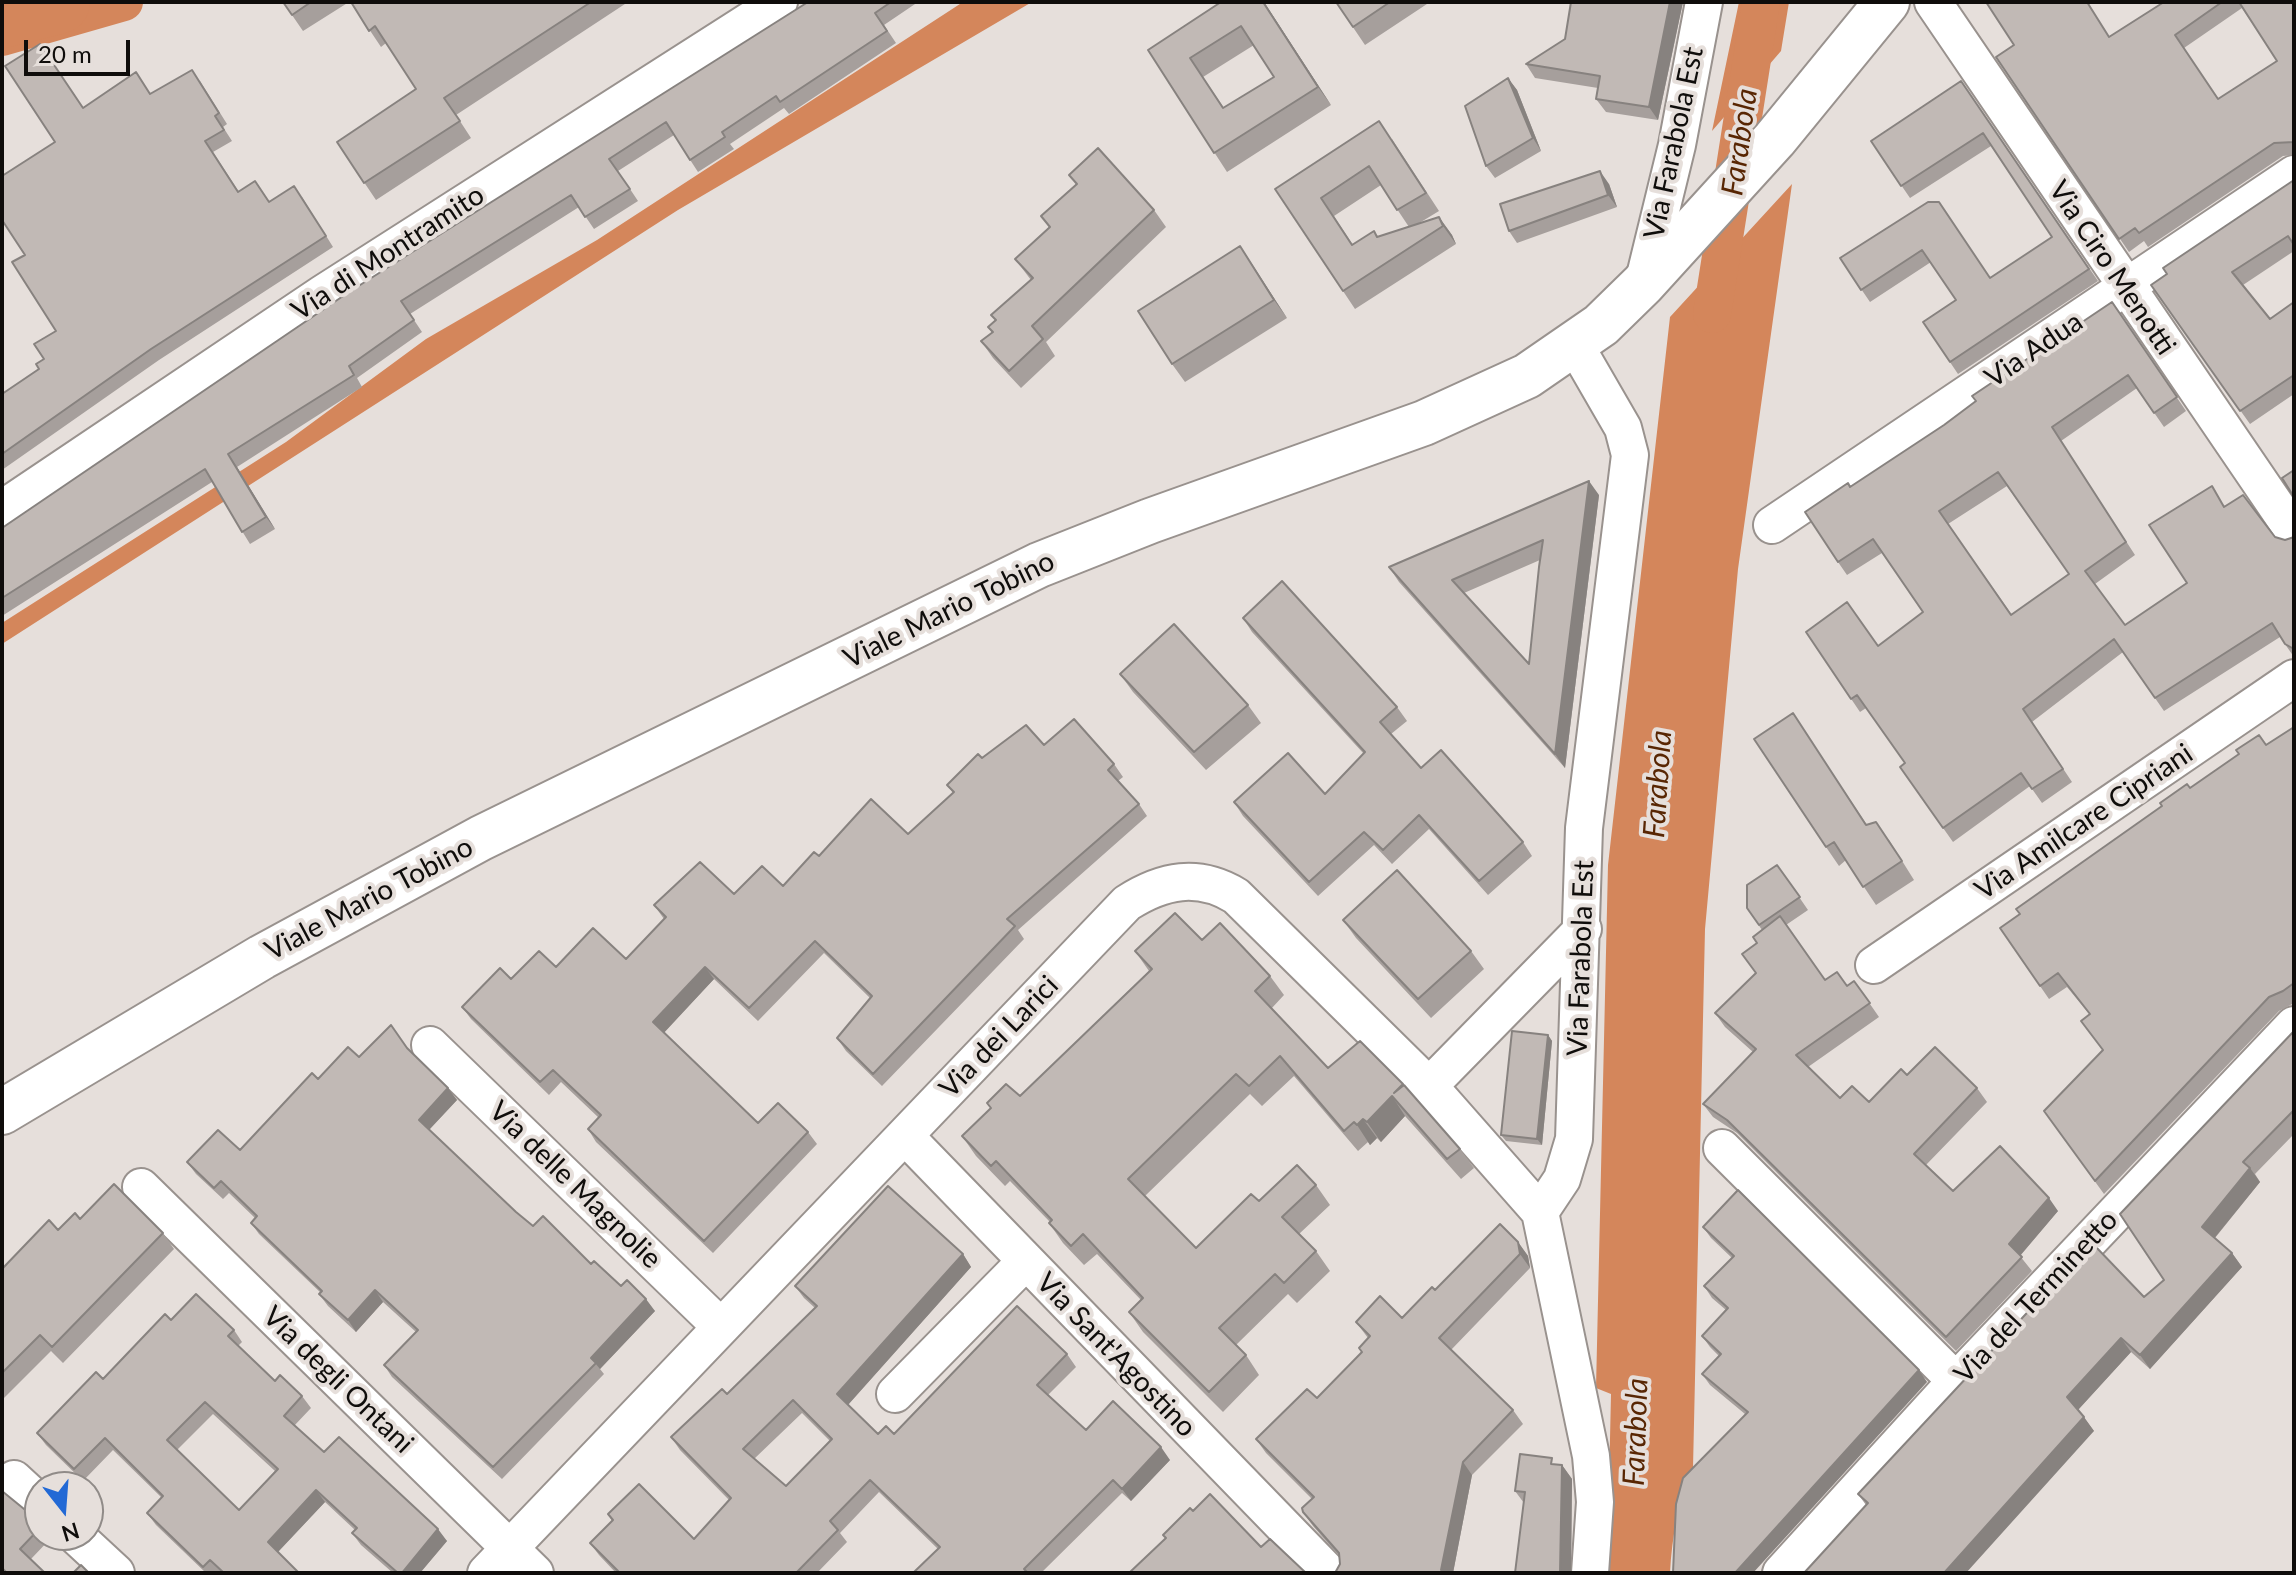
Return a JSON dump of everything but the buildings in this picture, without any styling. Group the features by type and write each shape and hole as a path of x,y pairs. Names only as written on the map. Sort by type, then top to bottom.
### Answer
{"main road":[{"path":"1841,60 1851,2"},
{"name":"Viale Mario Tobino","path":"2,1112 262,957 574,790 1039,565 1150,521 1463,407 1527,376 1575,345 1643,284 1841,60 1887,2"}],"street":[{"name":"Via di Montramito","path":"2,509 335,286 779,2"},
{"name":"Via Farabola Est","path":"1643,284 1677,145 1704,2"},
{"name":"Via Ciro Menotti","path":"1933,2 2294,532"},
{"name":"Via Adua","path":"1772,525 2294,174"},
{"name":"Via Farabola Est","path":"1540,1212 1562,1179 1574,1139 1584,828 1630,455 1623,428 1575,345"},
{"name":"Via Amilcare Cipriani","path":"1874,965 2294,678"},
{"name":"Via dei Larici","path":"511,1565 720,1326 1127,903 1160,885 1200,881 1218,885 1236,896 1429,1086 1540,1212"},
{"path":"1429,1086 1583,929"},
{"name":"Via del Terminetto","path":"1781,1573 1956,1381 2294,1025"},
{"name":"Via delle Magnolie","path":"430,1045 720,1326"},
{"name":"Via Sant'Agostino","path":"905,1136 1329,1573"},
{"path":"1722,1148 1956,1381"},
{"name":"Via degli Ontani","path":"141,1187 511,1565"},
{"path":"1540,1212 1591,1456 1595,1502 1590,1573"},
{"path":"895,1394 1026,1261"},
{"path":"92,1551 116,1573"}],"water":[{"path":"963,2 1032,2 678,210 2,644 2,623 286,442 426,339 597,240"},
{"path":"1739,2 1789,2 1781,51 1712,131"},
{"path":"1792,184 1738,569 1705,929 1693,1468 1677,1520 1670,1573 1607,1573 1611,1394 1596,1388 1608,865 1670,317"}],"waterway":[{"path":"2,16 58,2"},
{"path":"2,37 124,2"},
{"name":"Farabola","path":"1712,314 1761,2"}]}
